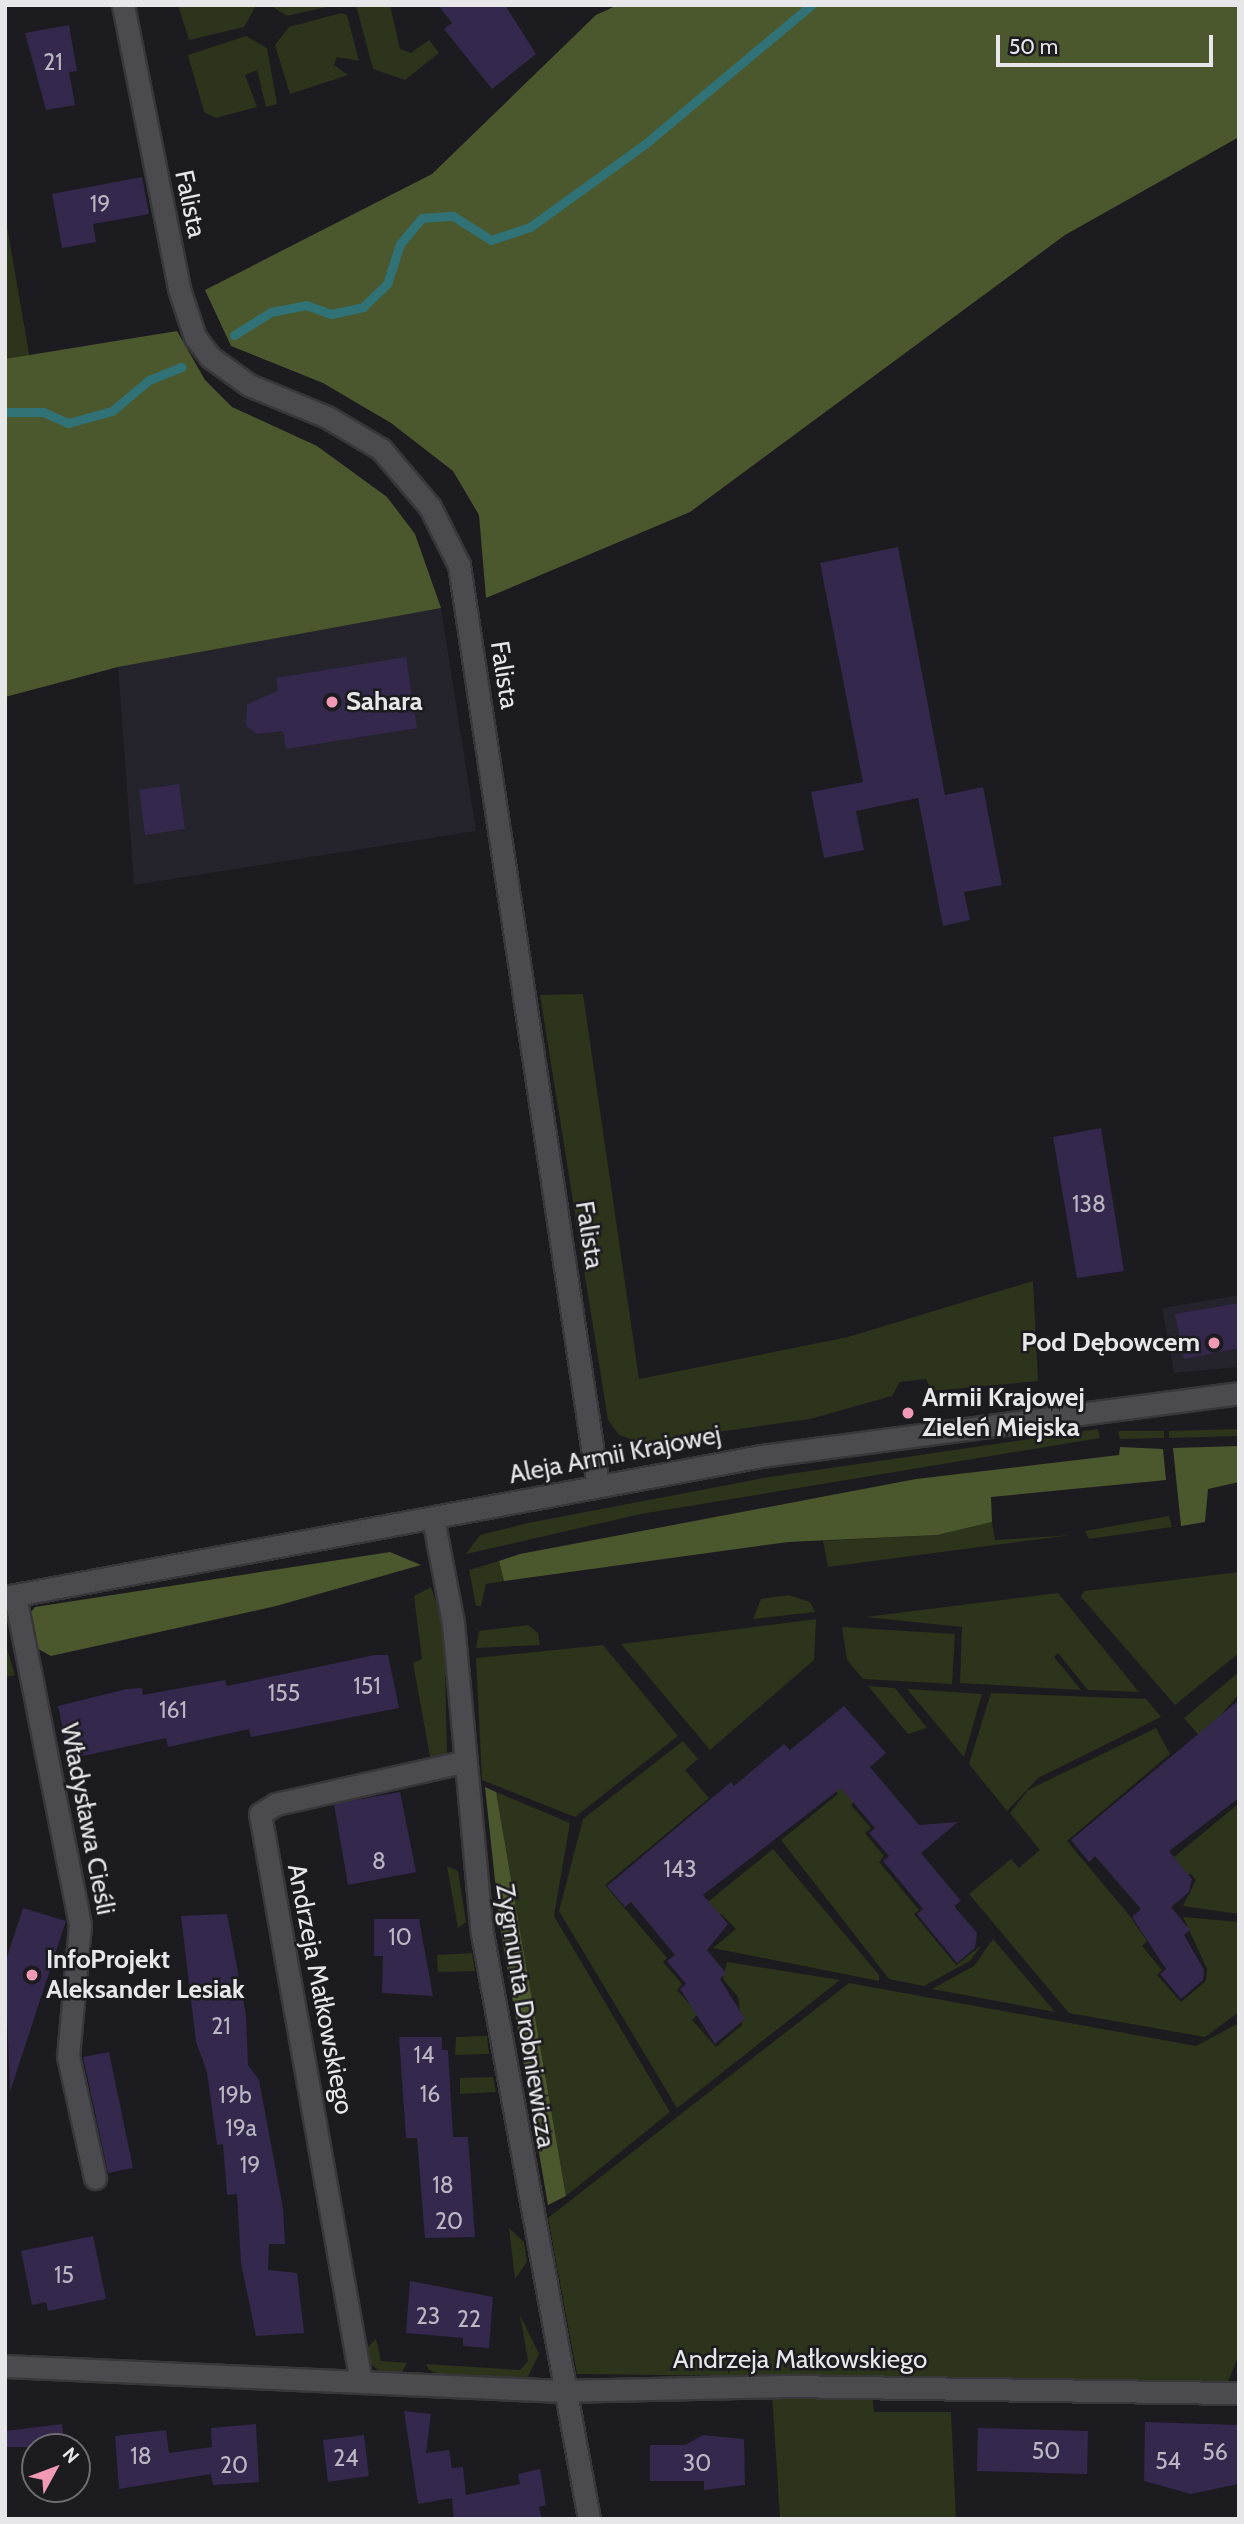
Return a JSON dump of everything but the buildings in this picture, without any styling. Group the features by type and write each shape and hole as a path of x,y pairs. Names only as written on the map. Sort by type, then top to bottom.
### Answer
{"street":[{"name":"Falista","path":"123,5 170,251 195,337 210,357 249,385 327,417 381,449 430,508 459,565 598,1486"},
{"name":"Aleja Armii Krajowej","path":"10,1596 598,1486 895,1436 1239,1393"},
{"name":"Zygmunta Drobniewicza","path":"433,1518 453,1623 462,1762 497,2028 562,2391 589,2519"},
{"name":"Władysława Cieśli","path":"10,1596 80,1925 68,2056 94,2178"},
{"name":"Andrzeja Małkowskiego","path":"361,2382 260,1814 276,1804 462,1762"},
{"name":"Andrzeja Małkowskiego","path":"5,2366 562,2391 786,2386 1239,2393"}],"shaded area":[{"path":"441,608 476,831 134,885 118,667"},
{"path":"1239,1295 1239,1367 1174,1373 1162,1308"}],"green space":[{"path":"178,5 256,6 244,27 189,40"},
{"path":"270,5 335,5 287,16"},
{"path":"356,5 390,5 400,49 411,53 429,40 439,53 405,80 373,69"},
{"path":"618,5 1239,5 1239,137 1065,235 690,512 486,598 479,515 453,471 391,423 323,383 231,346 205,290 432,174 596,15"},
{"path":"341,13 347,15 359,61 337,57 334,65 348,75 290,94 275,45 289,27"},
{"path":"246,36 267,48 277,104 266,107 257,70 245,75 257,107 216,118 204,112 188,55"},
{"path":"5,215 30,359 5,359"},
{"path":"177,331 205,380 232,407 317,446 387,497 415,534 441,608 118,667 5,697 5,359"},
{"path":"583,994 639,1379 848,1337 1033,1281 1038,1381 932,1391 926,1379 900,1382 892,1396 810,1419 641,1443 619,1435 608,1420 540,995"},
{"path":"1098,1429 1100,1438 641,1514 466,1554 480,1535 528,1523 769,1477"},
{"path":"1239,1429 1239,1436 1169,1438 1169,1431"},
{"path":"1118,1431 1164,1431 1164,1438 1120,1439"},
{"path":"1239,1446 1239,1482 1208,1489 1205,1522 1181,1526 1173,1448"},
{"path":"1120,1447 1163,1449 1166,1480 991,1497 992,1522 937,1535 788,1542 504,1581 499,1561 520,1554 916,1479 1119,1455"},
{"path":"1169,1516 1172,1527 1089,1539 1085,1531"},
{"path":"992,1522 995,1540 1072,1535 828,1567 823,1541 937,1535"},
{"path":"390,1552 421,1565 276,1606 51,1656 31,1645 27,1617 35,1607"},
{"path":"499,1561 504,1581 486,1584 481,1606 476,1606 469,1570"},
{"path":"1239,1572 1239,1653 1175,1705 1081,1597 1084,1591"},
{"path":"431,1587 444,1624 447,1758 431,1762 413,1663 422,1659 414,1596"},
{"path":"1058,1593 1139,1692 1088,1690 1058,1653 1054,1657 1081,1690 960,1683 962,1627 865,1617"},
{"path":"789,1595 810,1602 815,1612 753,1619 761,1599"},
{"path":"816,1619 814,1660 710,1750 621,1644"},
{"path":"528,1625 538,1633 540,1645 476,1648 479,1631"},
{"path":"842,1627 955,1634 952,1684 863,1679 847,1660"},
{"path":"5,1642 15,1675 5,1677"},
{"path":"603,1645 678,1736 575,1817 482,1780 476,1658"},
{"path":"1239,1672 1239,1694 1201,1738 1184,1718"},
{"path":"868,1686 895,1688 927,1728 908,1734"},
{"path":"907,1689 982,1694 964,1757"},
{"path":"991,1693 1146,1699 1161,1717 1038,1778 1007,1811 969,1764"},
{"path":"1156,1728 1170,1754 1067,1841 1129,1915 1147,1941 1142,1946 1162,1970 1157,1975 1181,2002 1206,1981 1207,1969 1183,1917 1239,1922 1239,2012 1205,2037 1069,2013 969,1894 1011,1859 1019,1868 1040,1850 1010,1813 1028,1790"},
{"path":"683,1741 698,1759 685,1770 709,1798 605,1885 667,1958 663,1962 682,1984 677,1990 698,2014 692,2020 716,2047 742,2025 738,1997 723,1979 727,1962 840,1980 677,2108 559,1911 583,1819"},
{"path":"844,1779 860,1797 851,1805 871,1828 865,1833 884,1856 879,1862 919,1910 914,1914 956,1965 982,1945 970,1961 924,1986 889,1979 781,1840 838,1794 833,1787"},
{"path":"485,1787 496,1792 566,2196 548,2205 500,1927"},
{"path":"496,1792 570,1823 554,1916 670,2112 566,2196"},
{"path":"1237,1805 1239,1914 1183,1906 1196,1880 1191,1874 1178,1877 1168,1862"},
{"path":"773,1849 879,1975 879,1981 713,1948 736,1929 721,1914 702,1928 704,1905"},
{"path":"447,1866 458,1871 466,1922 458,1928"},
{"path":"993,1939 1055,2012 932,1989 974,1966"},
{"path":"472,1953 475,1971 438,1972 437,1955"},
{"path":"849,1983 1196,2046 1239,2023 1239,2354 1228,2382 577,2374 548,2218"},
{"path":"487,2036 489,2054 455,2055 456,2037"},
{"path":"493,2077 496,2092 460,2094 460,2078"},
{"path":"509,2228 524,2242 527,2262 515,2279"},
{"path":"520,2315 539,2354 528,2377 449,2378 429,2370 426,2364 520,2370 528,2361"},
{"path":"376,2339 381,2361 407,2363 402,2372 384,2374 370,2364 367,2348"},
{"path":"772,2393 872,2394 874,2412 951,2412 956,2519 780,2519"}],"waterway":[{"path":"234,335 271,312 306,305 331,314 363,307 387,284 400,244 422,218 453,216 491,240 530,227 645,144 811,5"},
{"path":"5,412 43,412 68,423 112,411 149,380 181,367"}],"place":[{"name":"Sahara","path":"332,702"},
{"name":"Pod Dębowcem","path":"1214,1343"},
{"name":"Armii Krajowej Zieleń Miejska","path":"908,1413"},
{"name":"InfoProjekt Aleksander Lesiak","path":"32,1975"}]}
